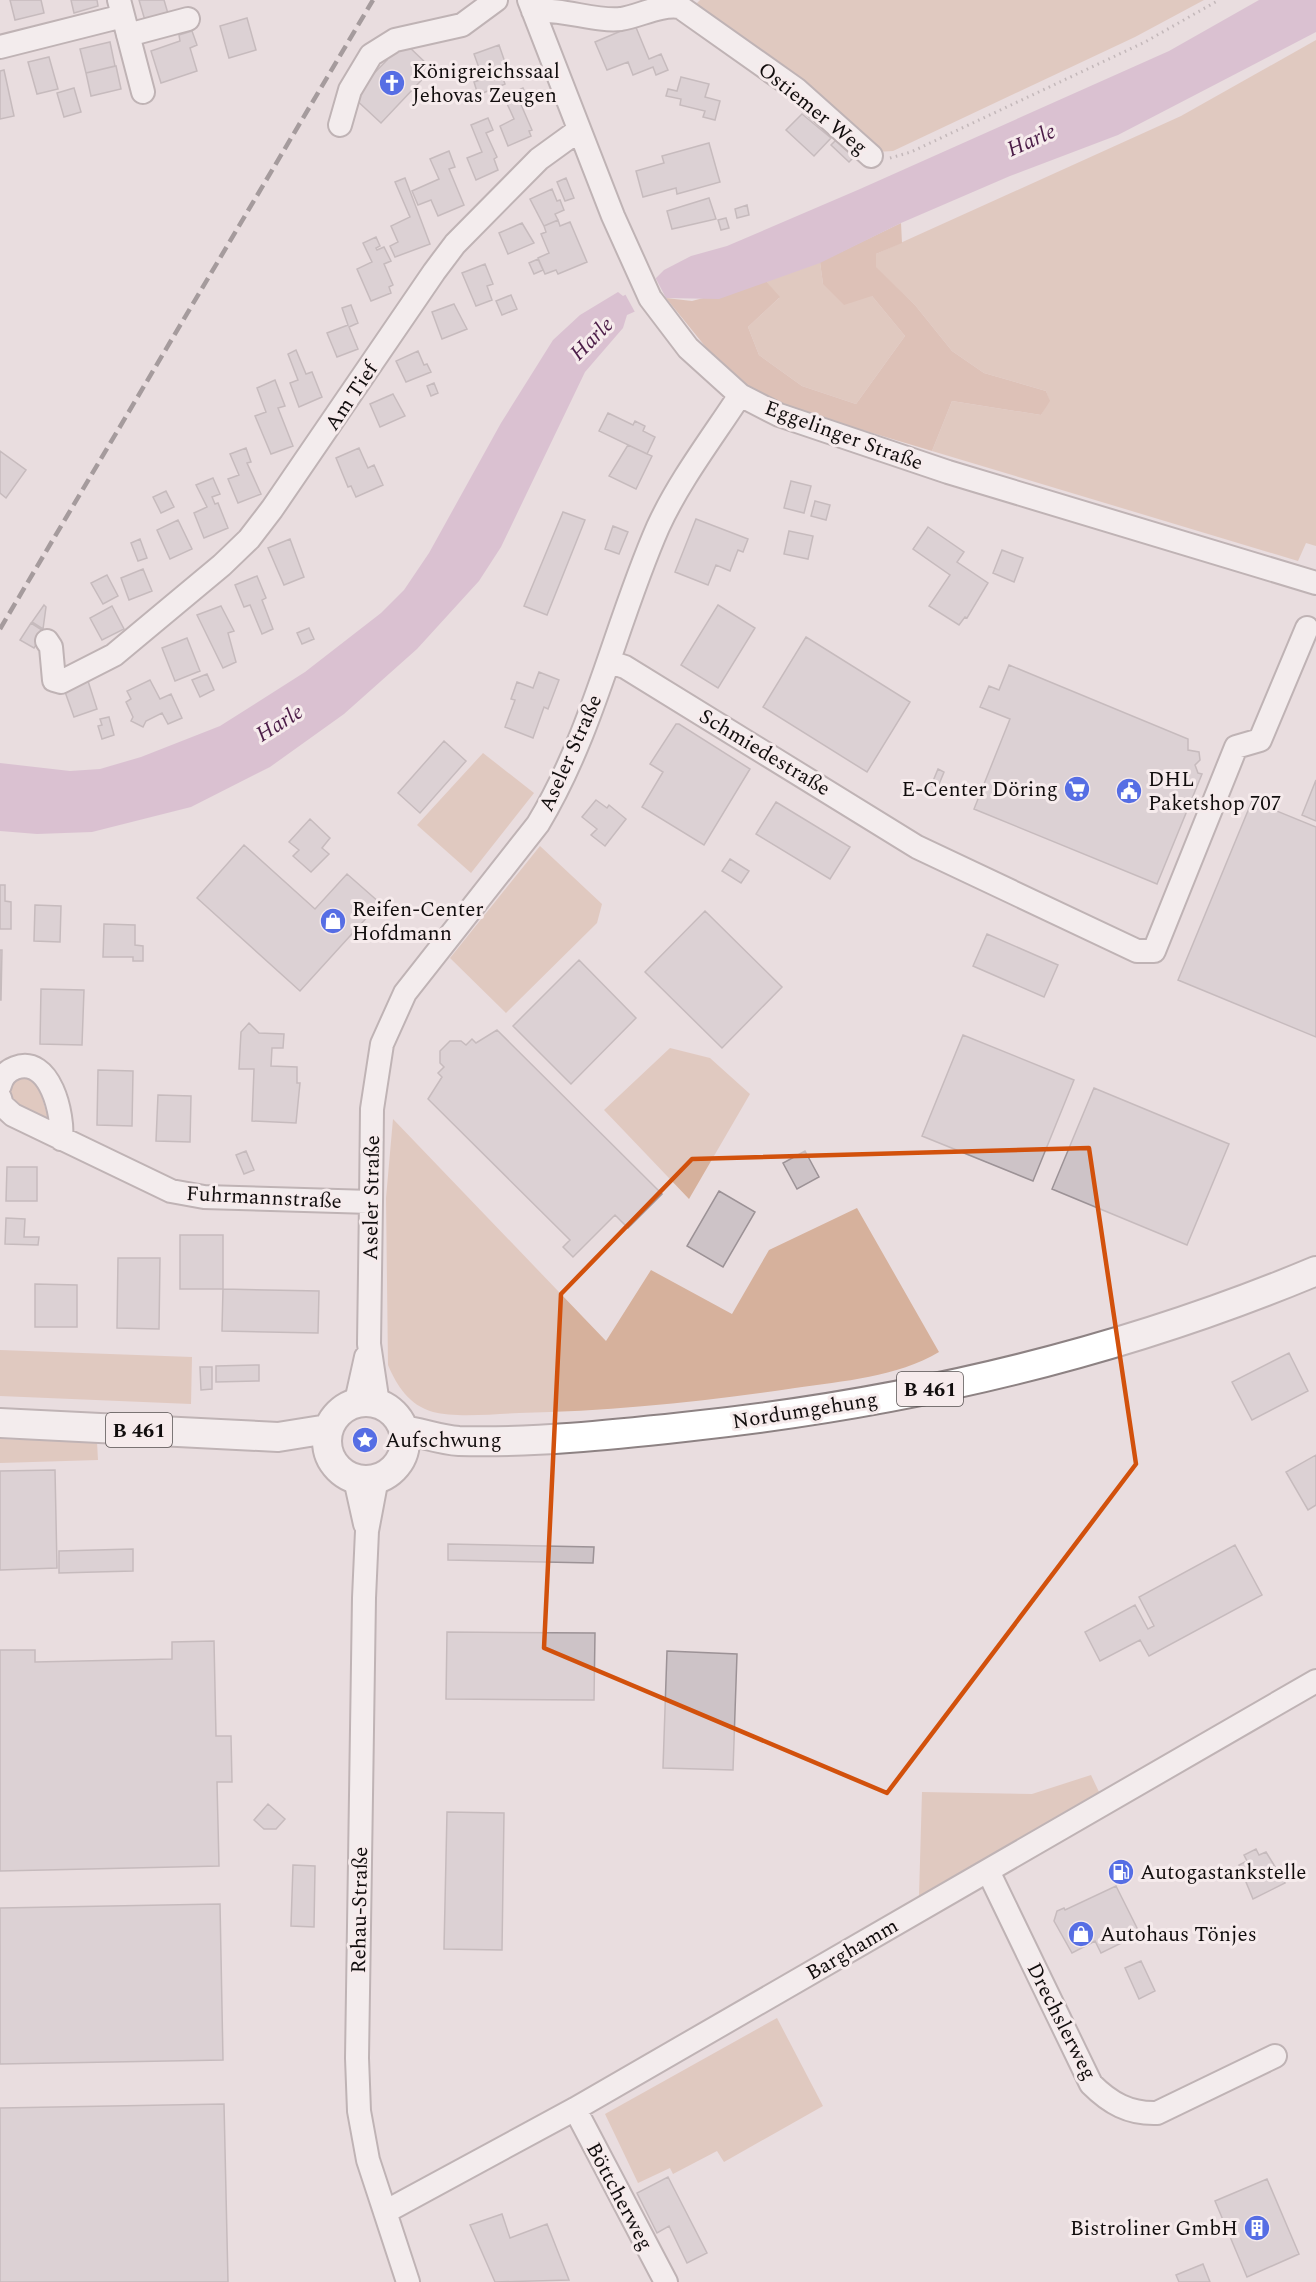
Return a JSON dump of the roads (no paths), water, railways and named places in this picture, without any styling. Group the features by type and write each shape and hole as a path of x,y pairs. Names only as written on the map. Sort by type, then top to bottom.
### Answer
{"main road":[{"name":"Nordumgehung","path":"403,1443 529,1440 640,1432 759,1419 878,1399 996,1375 1099,1348 1231,1306 1316,1271"},
{"path":"367,1403 390,1410 403,1443 388,1473 366,1478 335,1466 329,1442 343,1409 367,1403"},
{"name":"B 461","path":"0,1424 278,1437 329,1442"}],"street":[{"path":"340,125 350,90 371,55 395,40 462,25 496,0"},
{"name":"Eggelinger Straße","path":"531,5 634,264 660,312 688,348 740,395 779,415 948,472 1316,583"},
{"name":"Ostiemer Weg","path":"531,5 619,19 664,7 680,7 796,89 871,156"},
{"path":"123,17 143,92"},
{"path":"2,39 123,17 188,19"},
{"name":"Am Tief","path":"47,641 51,647 53,677 57,682 114,655 222,566 249,539 456,244 551,148 579,130"},
{"name":"Aseler Straße","path":"367,1403 375,1086 382,1044 405,993 538,824 570,765 659,525 740,395"},
{"name":"Schmiedestraße","path":"610,662 625,667 917,847 1137,951 1154,951 1236,747 1260,740 1307,628"},
{"path":"0,1085 7,1072 17,1067 34,1068 44,1075 55,1100 63,1128 61,1139"},
{"name":"Fuhrmannstraße","path":"0,1098 2,1105 13,1114 61,1139 153,1184 190,1196 371,1202"},
{"name":"Rehau-Straße","path":"366,1478 367,1531 357,2058 359,2111 368,2160 408,2282"},
{"name":"Barghamm","path":"385,2212 575,2109 1316,1681"},
{"name":"Drechslerweg","path":"988,1871 1091,2084 1107,2099 1141,2113 1157,2113 1275,2056"},
{"name":"Böttcherweg","path":"575,2109 666,2282"}],"water":[{"name":"Harle","path":"1259,0 1316,0 1316,32 1118,135 1010,176 901,223 820,263 719,299 666,298 627,315 623,328 585,372 501,547 479,581 417,649 344,714 270,767 191,807 92,832 37,834 0,831 0,763 70,771 100,769 141,757 220,726 305,672 381,613 404,590 429,553 501,423 553,340 580,315 618,292 623,296 655,279 664,270 691,256 727,246 860,189 1169,51"}],"railway":[{"path":"0,629 373,0"}],"place":[{"name":"Königreichssaal Jehovas Zeugen","path":"392,83"},
{"name":"E-Center Döring","path":"1077,789"},
{"name":"DHL Paketshop 707","path":"1129,791"},
{"name":"Reifen-Center Hofdmann","path":"333,921"},
{"name":"Aufschwung","path":"365,1440"},
{"name":"Autogastankstelle","path":"1121,1872"},
{"name":"Autohaus Tönjes","path":"1081,1934"},
{"name":"Bistroliner GmbH","path":"1257,2228"}]}
